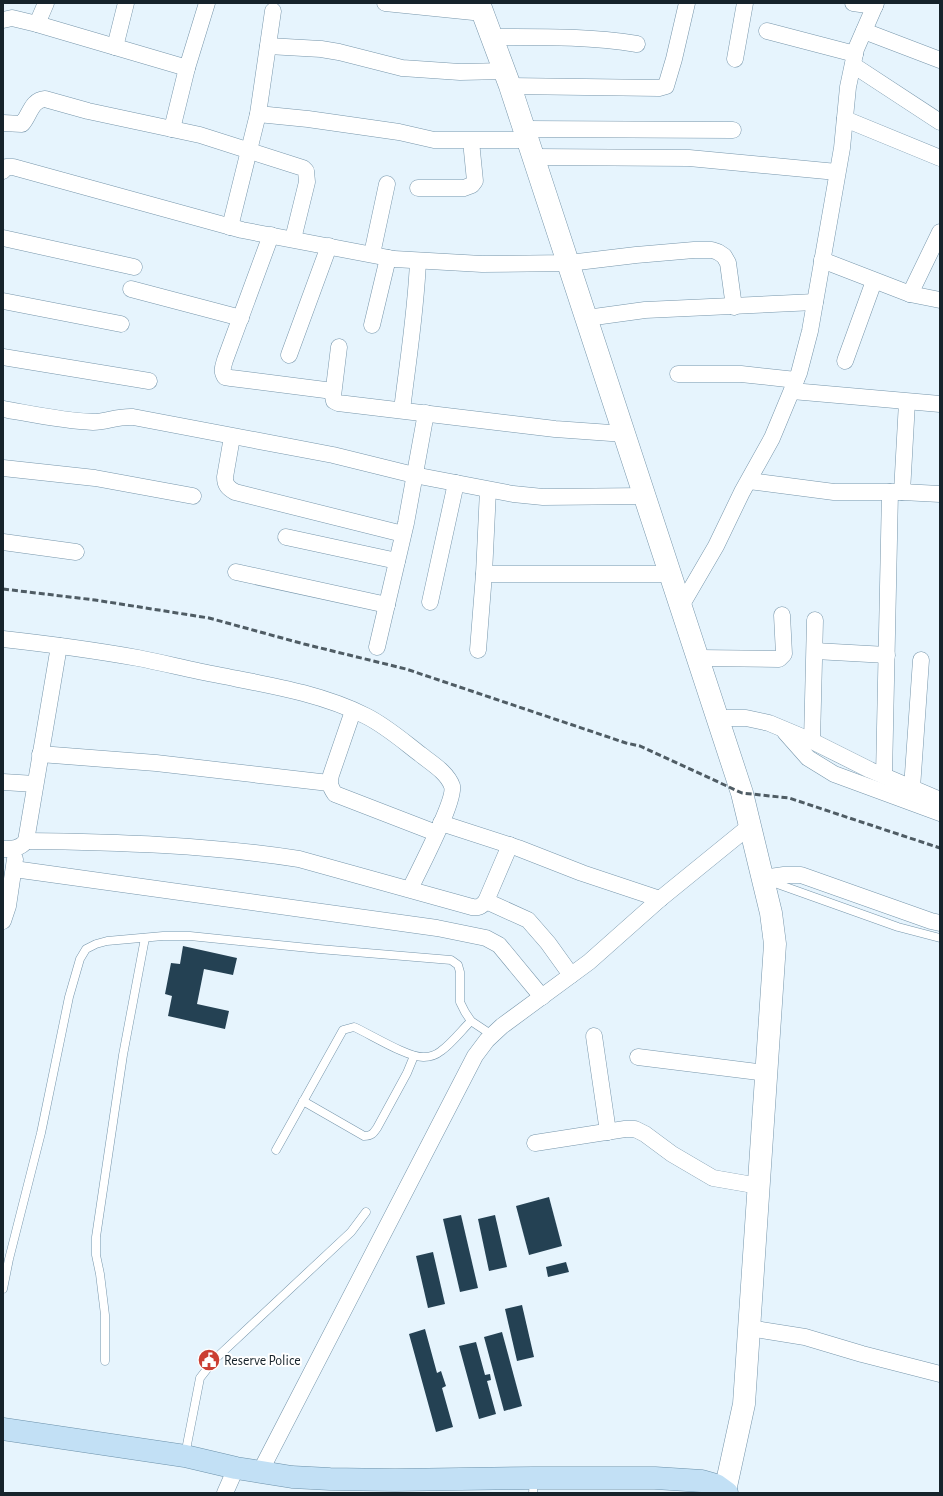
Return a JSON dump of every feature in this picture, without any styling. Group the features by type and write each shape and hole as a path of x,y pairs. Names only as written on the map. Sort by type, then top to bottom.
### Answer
{"main road":[{"path":"3,1429 185,1456 236,1468 292,1477 534,1485 655,1478 702,1481 716,1485 726,1492"}],"street":[{"path":"37,24 46,3"},
{"path":"115,47 126,3"},
{"path":"172,129 187,68 207,3"},
{"path":"385,3 481,8 508,79 529,142 699,658 751,825 771,913 775,944 744,1404 726,1492"},
{"path":"268,46 321,48 402,68 460,72 508,79 659,88 666,86 687,3"},
{"path":"735,59 744,3"},
{"path":"681,606 716,546 772,438 794,386 810,331 837,172 848,87 854,60 875,4 853,3"},
{"path":"230,227 258,114 272,11"},
{"path":"3,20 12,18 37,24 187,68"},
{"path":"767,31 854,60 940,122"},
{"path":"864,31 940,60"},
{"path":"492,37 556,37 608,40 637,44"},
{"path":"3,123 22,124 34,103 39,100 45,100 88,111 200,134 303,168 306,171 307,182 293,239"},
{"path":"258,114 308,119 399,132 434,140 529,142 837,172"},
{"path":"845,119 940,158"},
{"path":"529,142 602,128 644,130 733,130"},
{"path":"418,188 464,188 472,185 475,181 471,141"},
{"path":"3,171 6,167 13,167 230,227 388,258 482,264 568,263 636,255 712,250 724,256 728,263 734,306"},
{"path":"372,254 387,184"},
{"path":"910,294 940,232"},
{"path":"271,235 222,368 222,373 225,377 333,391"},
{"path":"3,238 134,267"},
{"path":"289,355 329,246"},
{"path":"372,325 388,258"},
{"path":"822,260 910,294 940,300"},
{"path":"402,410 416,299 418,261"},
{"path":"845,361 874,281"},
{"path":"131,289 240,318"},
{"path":"3,301 120,324"},
{"path":"587,318 646,310 815,302"},
{"path":"338,347 333,391 334,401 338,403 555,429 625,434"},
{"path":"3,357 149,381"},
{"path":"678,374 741,374 794,386 907,402 940,404"},
{"path":"884,776 887,655 896,492 907,402"},
{"path":"3,409 94,422 122,416 133,417 333,455 414,475 488,490 542,497 645,496"},
{"path":"377,647 403,534 426,413"},
{"path":"232,437 225,483 235,492 403,534"},
{"path":"3,468 95,478 193,496"},
{"path":"749,481 834,492 940,494"},
{"path":"430,602 456,484"},
{"path":"478,650 484,574 488,490"},
{"path":"286,537 397,561"},
{"path":"3,542 76,552"},
{"path":"236,572 387,604"},
{"path":"484,574 671,574"},
{"path":"699,658 780,659 784,654 782,615"},
{"path":"812,741 815,620"},
{"path":"3,639 137,658 287,689 335,703 366,716 388,729 440,770 448,778 452,787 452,794 439,828 410,889"},
{"path":"3,922 8,906 14,869 15,846 35,784 59,646"},
{"path":"815,651 887,655"},
{"path":"912,788 921,660"},
{"path":"354,711 329,783 335,794 439,828 510,845 582,873 660,899"},
{"path":"718,718 746,718 769,723 812,741 884,776 912,788 938,796"},
{"path":"783,729 808,758 834,774 940,813"},
{"path":"40,754 156,763 329,783"},
{"path":"3,782 35,784"},
{"path":"260,1472 476,1056 492,1035 502,1026 589,962 660,899 751,825"},
{"path":"15,846 84,842 188,847 278,855 299,859 478,908 486,901 510,845"},
{"path":"14,869 437,928 486,938 499,945 542,997"},
{"path":"763,878 784,874 801,875 940,923"},
{"path":"486,901 528,920 548,943 571,976"},
{"path":"594,1036 608,1132"},
{"path":"638,1057 766,1073"},
{"path":"535,1143 634,1129 645,1134 672,1154 713,1178 759,1186"},
{"path":"749,1328 805,1337 862,1354 940,1374"},
{"path":"224,1493 236,1468"}],"lane":[{"path":"763,878 898,927 940,938"},
{"path":"3,1289 9,1259 41,1133 69,998 80,958 86,950 96,944 107,941 163,936 190,936 451,960 458,965 460,972 460,1002 471,1021 492,1035"},
{"path":"105,1361 104,1316 100,1274 96,1255 96,1237 123,1055 145,938"},
{"path":"276,1150 343,1030 354,1027 414,1056 423,1057 440,1052 471,1021"},
{"path":"303,1101 364,1136 369,1136 373,1134 377,1128 407,1073 414,1056"},
{"path":"185,1456 200,1378 214,1360 350,1232 366,1212"}],"building":[{"path":"183,946 237,958 233,975 204,969 197,1004 229,1011 225,1029 168,1016 172,996 165,994 171,963 180,964"},
{"path":"549,1197 562,1246 529,1255 516,1206"},
{"path":"461,1215 478,1288 460,1292 443,1219"},
{"path":"495,1215 507,1267 489,1271 478,1219"},
{"path":"433,1252 445,1304 428,1308 416,1256"},
{"path":"566,1262 569,1272 548,1277 546,1267"},
{"path":"522,1305 534,1357 517,1361 505,1309"},
{"path":"425,1329 437,1373 441,1371 446,1386 442,1388 453,1427 436,1432 409,1334"},
{"path":"502,1332 522,1406 504,1411 484,1337"},
{"path":"476,1342 485,1375 490,1374 491,1380 487,1381 496,1414 479,1419 459,1346"}],"railway":[{"path":"3,589 95,600 209,618 304,644 406,669 626,743 640,746 742,793 789,798 940,848"}],"place":[{"name":"Reserve Police","path":"209,1360"}]}
